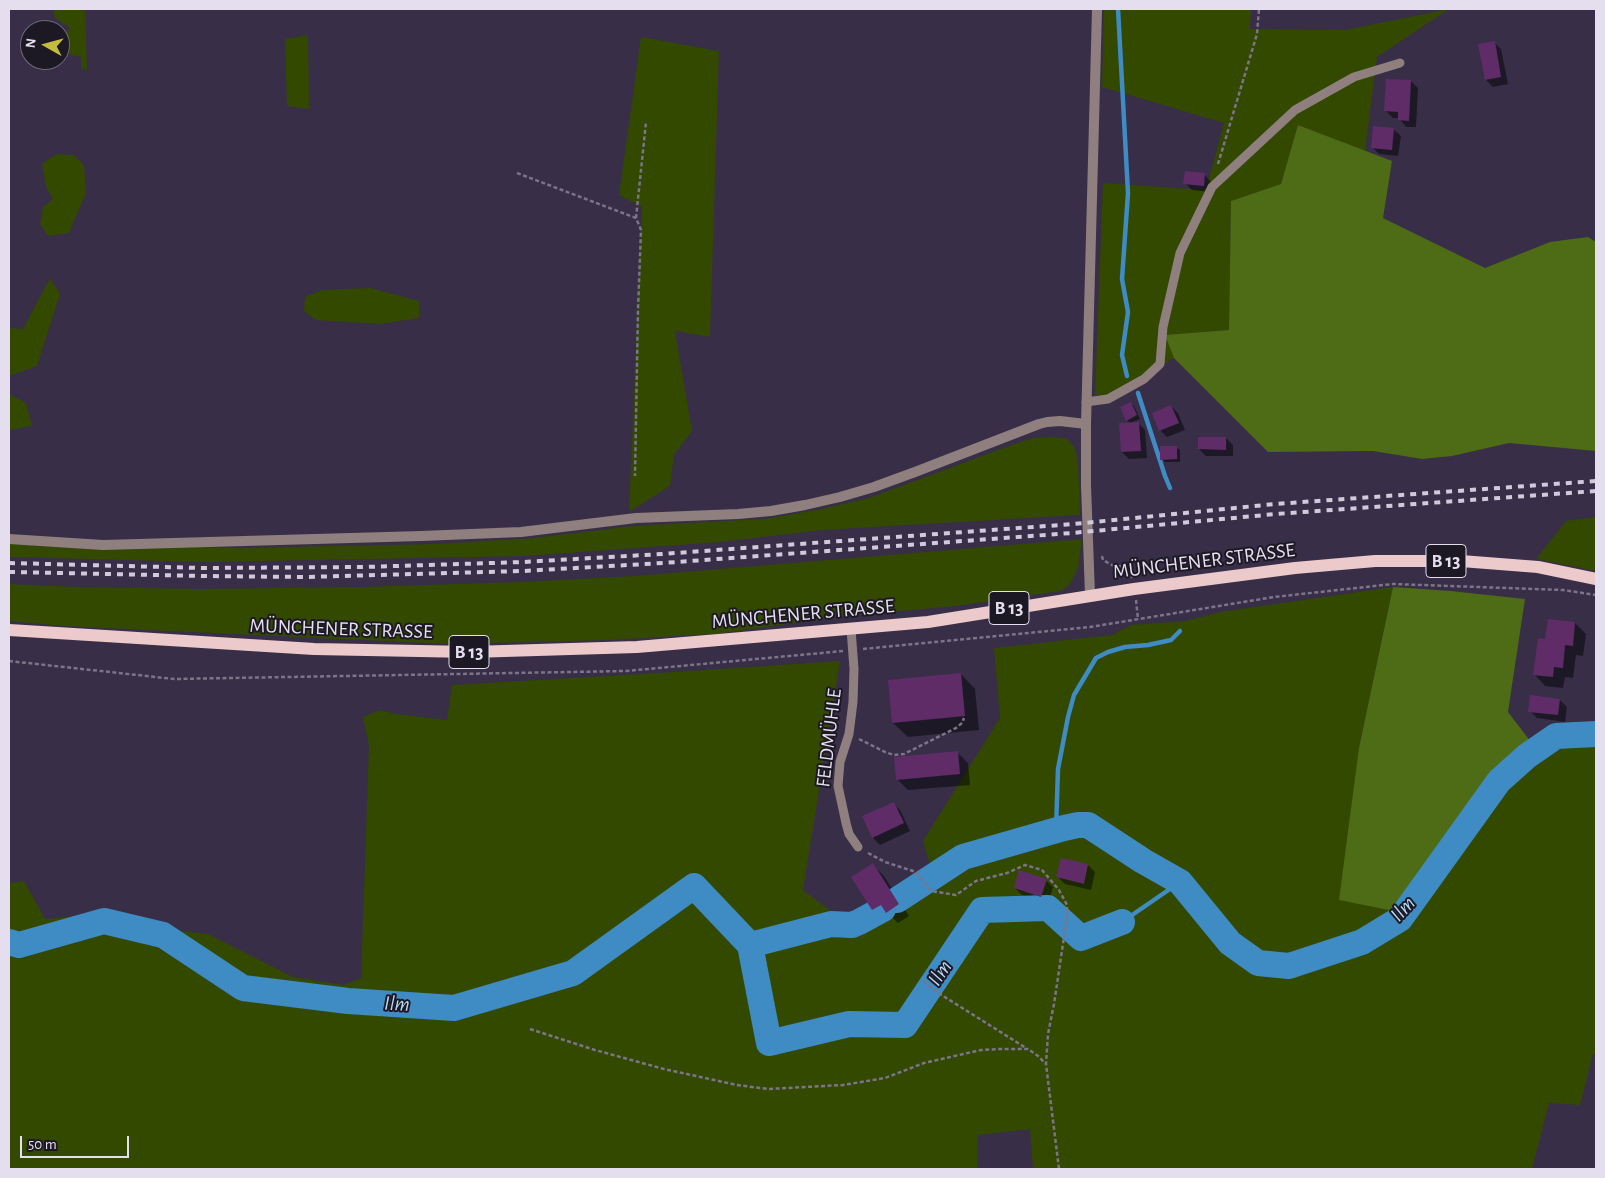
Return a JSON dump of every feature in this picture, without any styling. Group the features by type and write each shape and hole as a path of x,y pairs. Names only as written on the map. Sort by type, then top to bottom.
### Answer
{"main road":[{"name":"MÜNCHENER STRASSE","path":"9,630 314,649 471,652 637,647 928,622 1134,589 1295,568 1375,562 1461,561 1538,567 1596,579"}],"street":[{"path":"1090,595 1086,485 1086,402 1096,9"},
{"path":"9,539 103,545 421,536 521,532 636,518 771,511 832,499 874,486 940,463 1039,424 1060,422 1086,424"}],"lane":[{"path":"1086,402 1108,399 1144,379 1160,364 1163,327 1180,254 1212,187 1294,110 1354,77 1400,63"},
{"name":"FELDMÜHLE","path":"851,629 853,694 849,734 840,762 838,786 849,834 858,847"}],"path":[{"path":"1212,187 1257,34 1259,9"},
{"path":"635,476 638,309 642,230 636,218 646,122"},
{"path":"517,173 636,218"},
{"path":"1100,552 1103,560 1112,565 1130,568 1138,619"},
{"path":"849,734 885,752 894,755 904,754 956,728 962,723 964,718"},
{"path":"858,847 885,862 916,872 930,892 956,895 976,881 1007,873 1025,865 1042,870 1059,890 1066,905 1067,917 1048,1034 1046,1064 1059,1169"},
{"path":"923,981 940,994 1028,1049 1046,1064"},
{"path":"530,1028 595,1050 664,1069 737,1085 768,1088 843,1085 885,1078 924,1063 982,1050 1000,1048 1028,1049"}],"green space":[{"path":"53,9 85,9 87,70 81,68 81,57 70,55 70,20 58,20 55,18"},
{"path":"1104,9 1251,9 1250,29 1345,30 1449,9 1377,57 1365,151 1298,125 1281,184 1231,201 1229,330 1166,335 1174,358 1112,395 1095,395 1103,183 1206,190 1224,123 1102,87"},
{"path":"308,35 309,109 287,106 285,39"},
{"path":"641,37 719,51 710,337 675,331 692,431 674,455 670,486 629,512 642,207 619,195"},
{"path":"1298,125 1392,161 1383,218 1485,268 1550,242 1588,237 1596,242 1596,451 1509,443 1452,456 1422,459 1373,451 1268,452 1174,358 1165,335 1229,330 1231,201 1281,184"},
{"path":"56,154 74,155 84,165 86,193 69,233 48,236 40,224 43,207 53,199 46,187 42,164"},
{"path":"50,278 60,294 37,366 9,376 9,328 23,329"},
{"path":"370,288 419,301 419,318 380,324 316,320 304,311 305,297 322,290"},
{"path":"9,394 26,403 32,426 9,430"},
{"path":"1054,437 1067,439 1074,447 1078,460 1080,515 822,530 720,542 525,556 205,562 9,557 9,542 239,548 437,544 534,538 633,526 764,519 817,510 869,498 1014,444 1034,438"},
{"path":"1596,517 1596,571 1536,559 1566,521"},
{"path":"1082,539 1078,568 1070,584 1061,591 956,606 843,616 716,634 608,640 448,644 63,626 9,621 9,584 201,589 522,582 635,576"},
{"path":"1393,587 1359,748 1394,911 1531,742 1596,747 1596,1053 1593,1054 1580,1105 1549,1103 1532,1169 1033,1169 1030,1129 978,1135 977,1169 9,1169 9,883 24,881 45,919 120,912 164,929 208,934 293,977 344,985 361,978 369,745 363,717 380,710 396,714 447,720 452,685 840,661 803,890 847,923 933,873 923,841 1000,718 994,648 1112,635 1131,625 1186,621 1220,612"},
{"path":"1393,587 1525,599 1508,712 1531,742 1394,911 1339,900 1359,748"}],"building":[{"path":"1495,41 1501,77 1485,80 1478,44"},
{"path":"1386,79 1411,80 1409,121 1398,120 1398,112 1384,111"},
{"path":"1373,126 1394,128 1392,150 1371,148"},
{"path":"1185,171 1205,173 1204,186 1183,184"},
{"path":"1131,402 1137,415 1126,421 1120,407"},
{"path":"1171,405 1179,423 1159,431 1152,413"},
{"path":"1139,422 1141,451 1121,452 1119,423"},
{"path":"1198,437 1226,437 1226,450 1198,449"},
{"path":"1160,446 1177,446 1177,459 1160,460"},
{"path":"1548,619 1575,622 1573,646 1565,645 1563,668 1554,667 1553,677 1533,675 1538,638 1545,639"},
{"path":"961,673 965,716 892,723 888,680"},
{"path":"1530,695 1560,699 1558,715 1528,712"},
{"path":"958,751 960,774 896,780 894,757"},
{"path":"894,802 904,823 872,838 862,816"},
{"path":"1061,858 1088,864 1084,884 1056,877"},
{"path":"873,863 899,904 886,913 881,905 872,910 851,877"},
{"path":"1019,870 1047,879 1041,897 1014,888"}],"waterway":[{"path":"1118,9 1128,193 1122,279 1128,312 1122,355 1127,376"},
{"path":"1138,393 1170,488"},
{"path":"1056,830 1058,769 1068,717 1074,695 1096,658 1125,647 1171,640 1180,631"},
{"name":"Ilm","path":"897,900 963,857 1064,828 1088,825 1143,861 1180,882 1230,943 1258,963 1289,966 1362,942 1400,919 1499,781 1527,756 1556,736 1596,734"},
{"name":"Ilm","path":"1122,922 1180,882"},
{"name":"Ilm","path":"9,942 19,945 104,921 163,935 243,988 348,1001 454,1008 573,973 694,886 750,945 769,1043 849,1024 905,1025 982,910 1048,908 1081,938 1122,922"},
{"name":"Ilm","path":"750,945 831,924 852,925 883,909"}],"railway":[{"path":"9,563 203,568 364,567 523,562 662,554 1074,524 1275,504 1596,481"},
{"path":"9,572 305,577 523,571 663,563 1072,533 1276,514 1596,491"}]}
